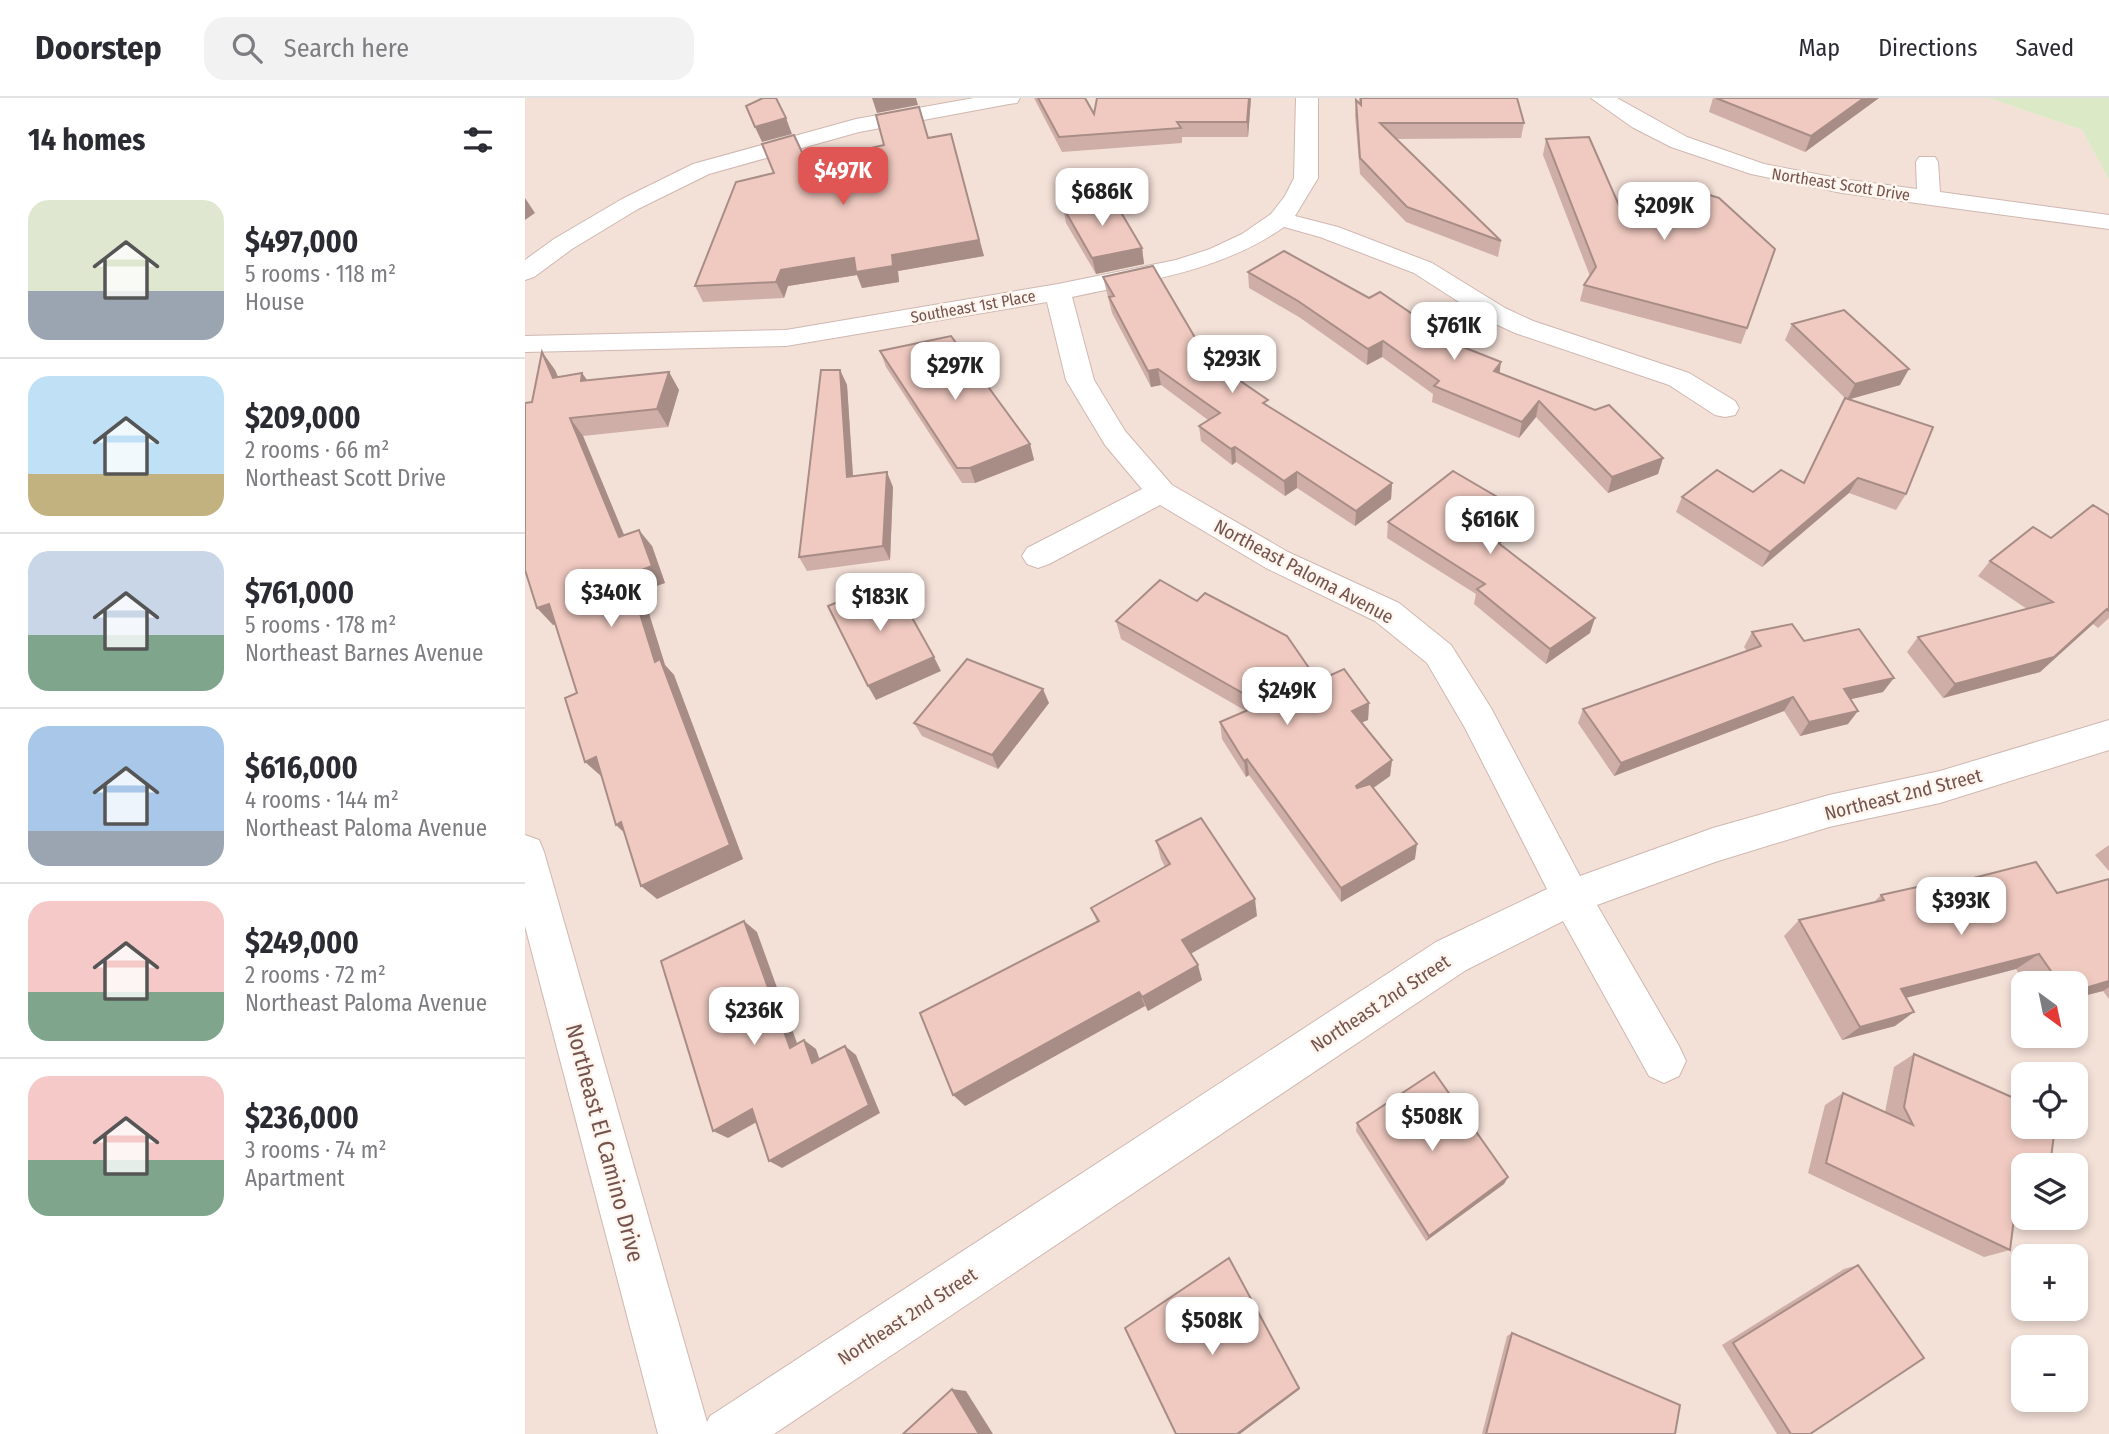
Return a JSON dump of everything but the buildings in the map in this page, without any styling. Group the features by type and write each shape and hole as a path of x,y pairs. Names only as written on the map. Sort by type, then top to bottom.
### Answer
{"street":[{"path":"525,272 563,244 630,204 701,169 856,126 977,100 1009,98"},
{"name":"Southeast 1st Place","path":"525,344 786,338 1058,292 1142,276 1194,262 1251,239 1280,219 1296,198 1306,178 1307,98"},
{"name":"Northeast Scott Drive","path":"1602,98 1663,135 1751,169 1820,184 2109,222"},
{"path":"679,155 701,169"},
{"name":"Northeast Scott Drive","path":"1927,162 1929,197"},
{"path":"1280,219 1329,232 1423,268 1496,314 1524,327 1679,379 1725,408"},
{"name":"Northeast Paloma Avenue","path":"1058,292 1080,380 1115,438 1161,492 1277,560 1387,612 1439,653 1478,718 1571,897 1664,1061"},
{"path":"1038,556 1161,492"},
{"name":"Northeast 2nd Street","path":"728,1434 1451,956 1571,897 1713,845 1829,811 1953,783 2109,735"},
{"name":"Northeast El Camino Drive","path":"525,852 684,1434"}],"shaded area":[{"path":"525,98 1989,98 2082,130 2109,180 2109,1434 525,1434"}],"green space":[{"path":"1989,98 2109,98 2109,180 2082,130"}]}
